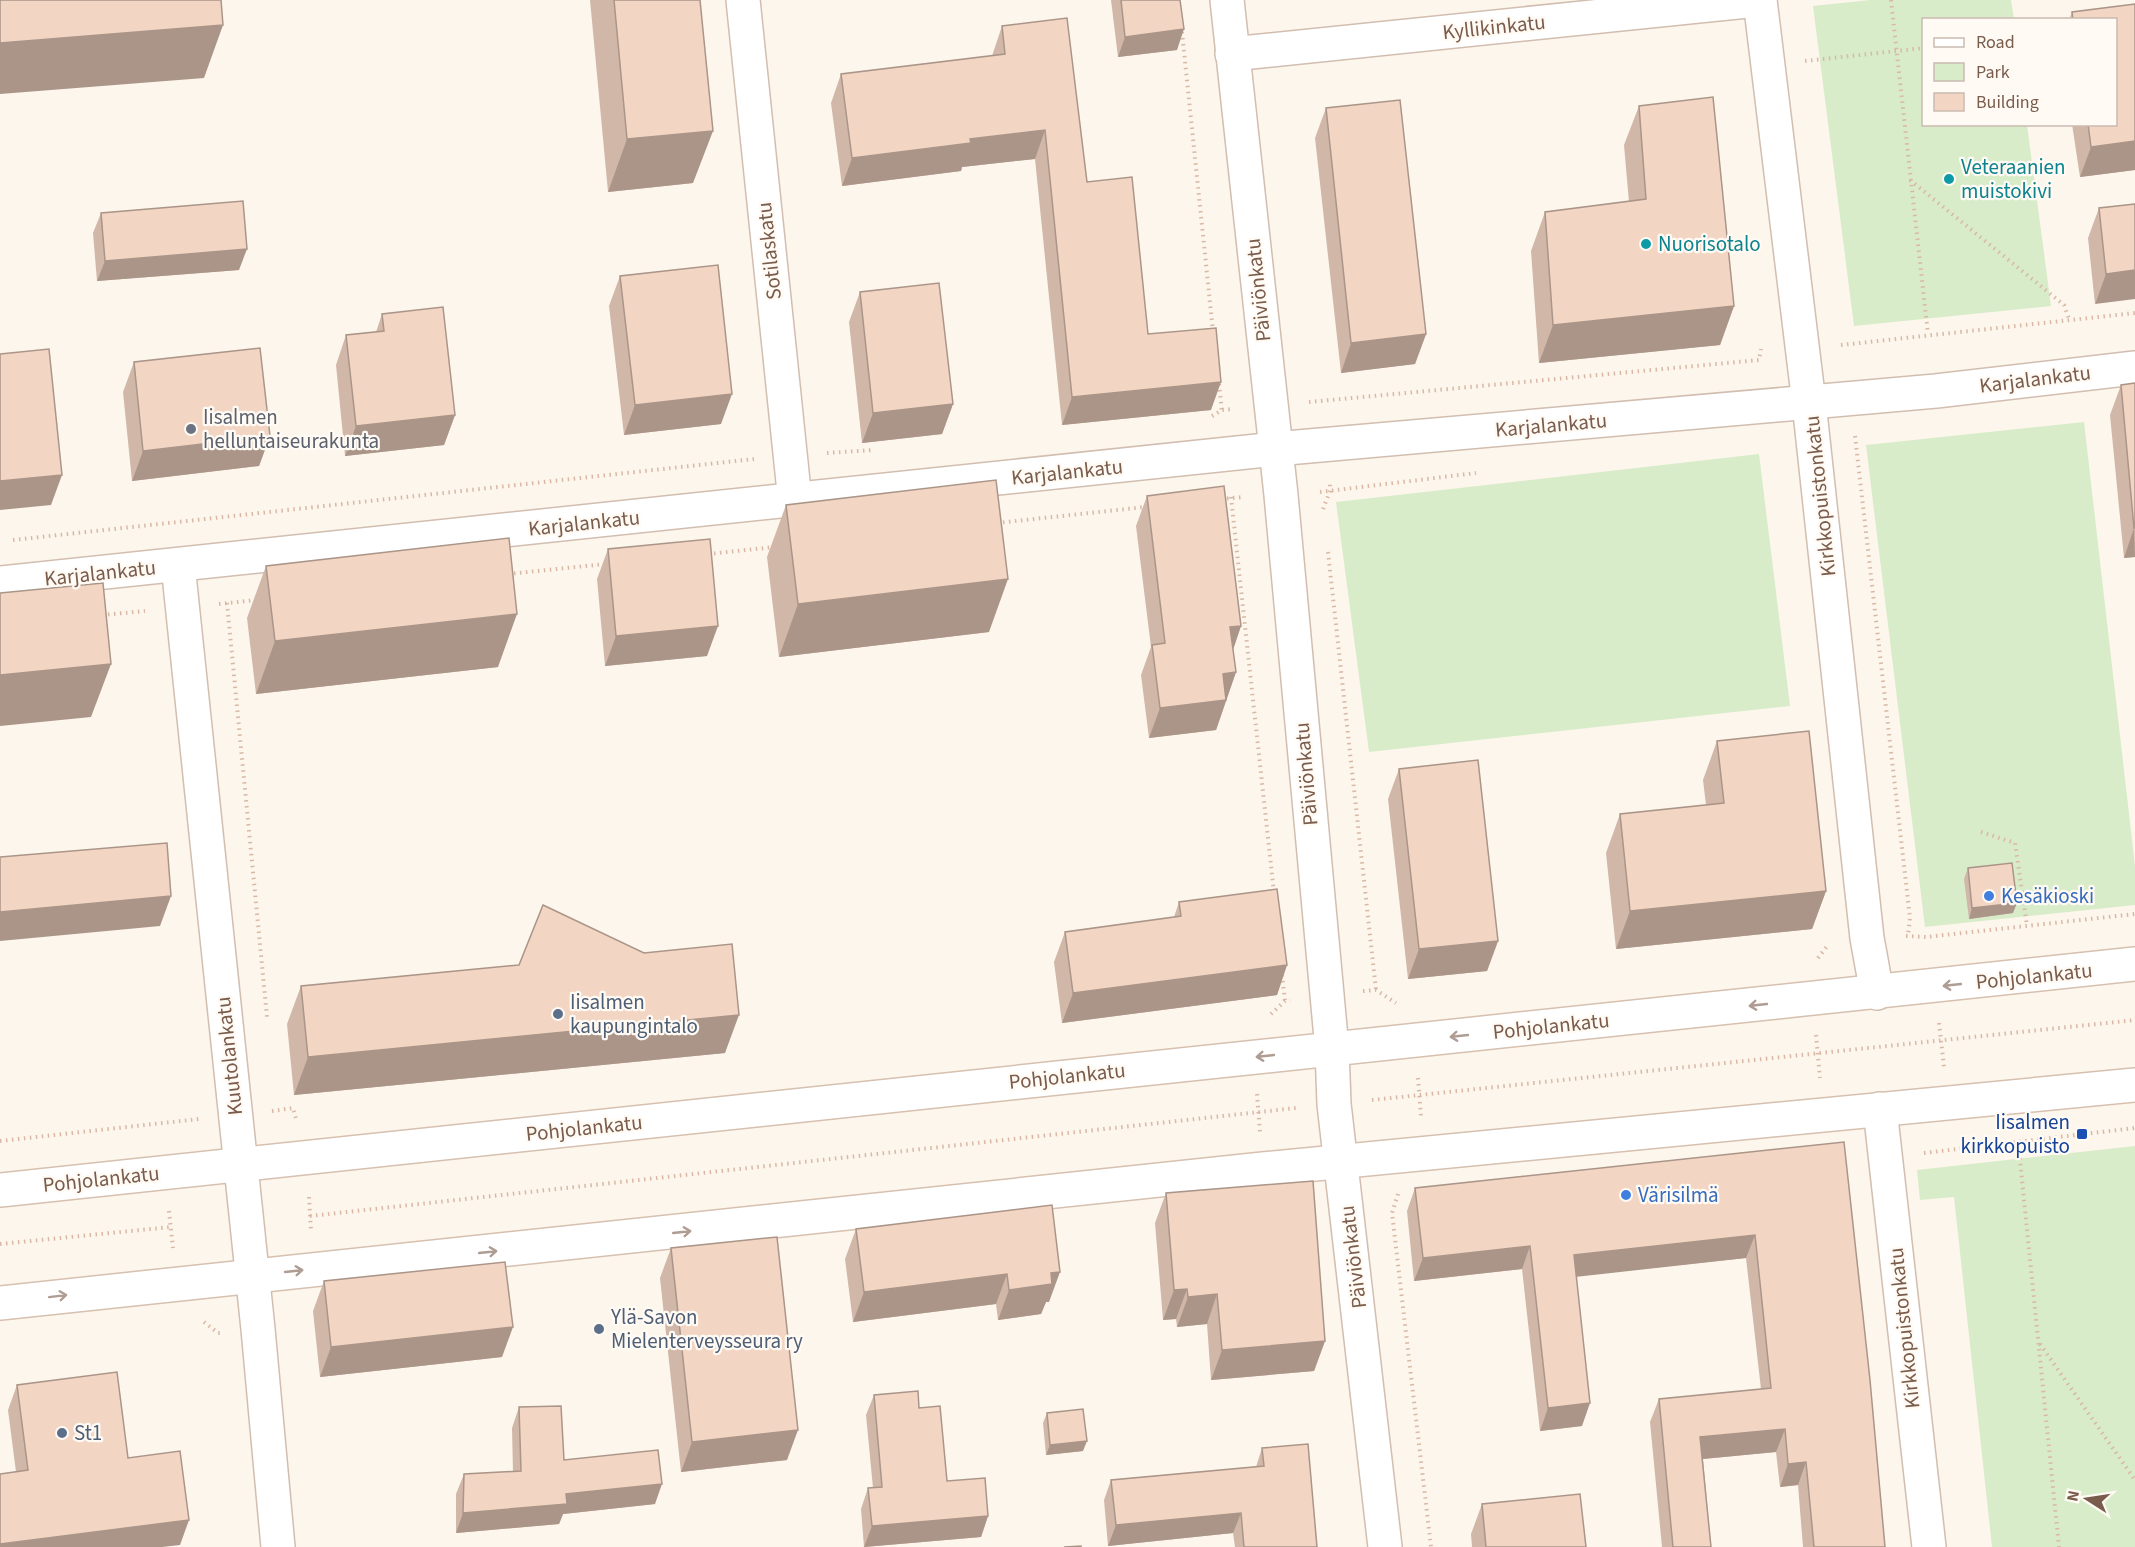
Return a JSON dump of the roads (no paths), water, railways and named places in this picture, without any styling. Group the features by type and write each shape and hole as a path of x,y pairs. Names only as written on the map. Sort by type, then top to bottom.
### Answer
{"street":[{"name":"Sotilaskatu","path":"743,0 795,501"},
{"name":"Päiviönkatu","path":"1227,0 1275,449 1332,1049 1334,1104 1385,1547"},
{"name":"Kyllikinkatu","path":"1232,54 1758,0"},
{"name":"Kirkkopuistonkatu","path":"1758,0 1809,403 1867,938 1877,993"},
{"name":"Karjalankatu","path":"0,583 1275,449 1809,403 2135,368"},
{"name":"Kuutolankatu","path":"178,565 278,1547"},
{"name":"Pohjolankatu","path":"0,1190 2135,964"},
{"path":"0,1303 1341,1161 2135,1085"},
{"name":"Kirkkopuistonkatu","path":"1880,1109 1929,1547"}],"place":[{"name":"Veteraanien muistokivi","path":"1949,179"},
{"name":"Nuorisotalo","path":"1646,244"},
{"name":"Iisalmen helluntaiseurakunta","path":"191,429"},
{"name":"Kesäkioski","path":"1989,896"},
{"name":"Iisalmen kaupungintalo","path":"558,1014"},
{"name":"Iisalmen kirkkopuisto","path":"2082,1134"},
{"name":"Värisilmä","path":"1626,1195"},
{"name":"Ylä-Savon Mielenterveysseura ry","path":"599,1329"},
{"name":"St1","path":"62,1433"}]}
